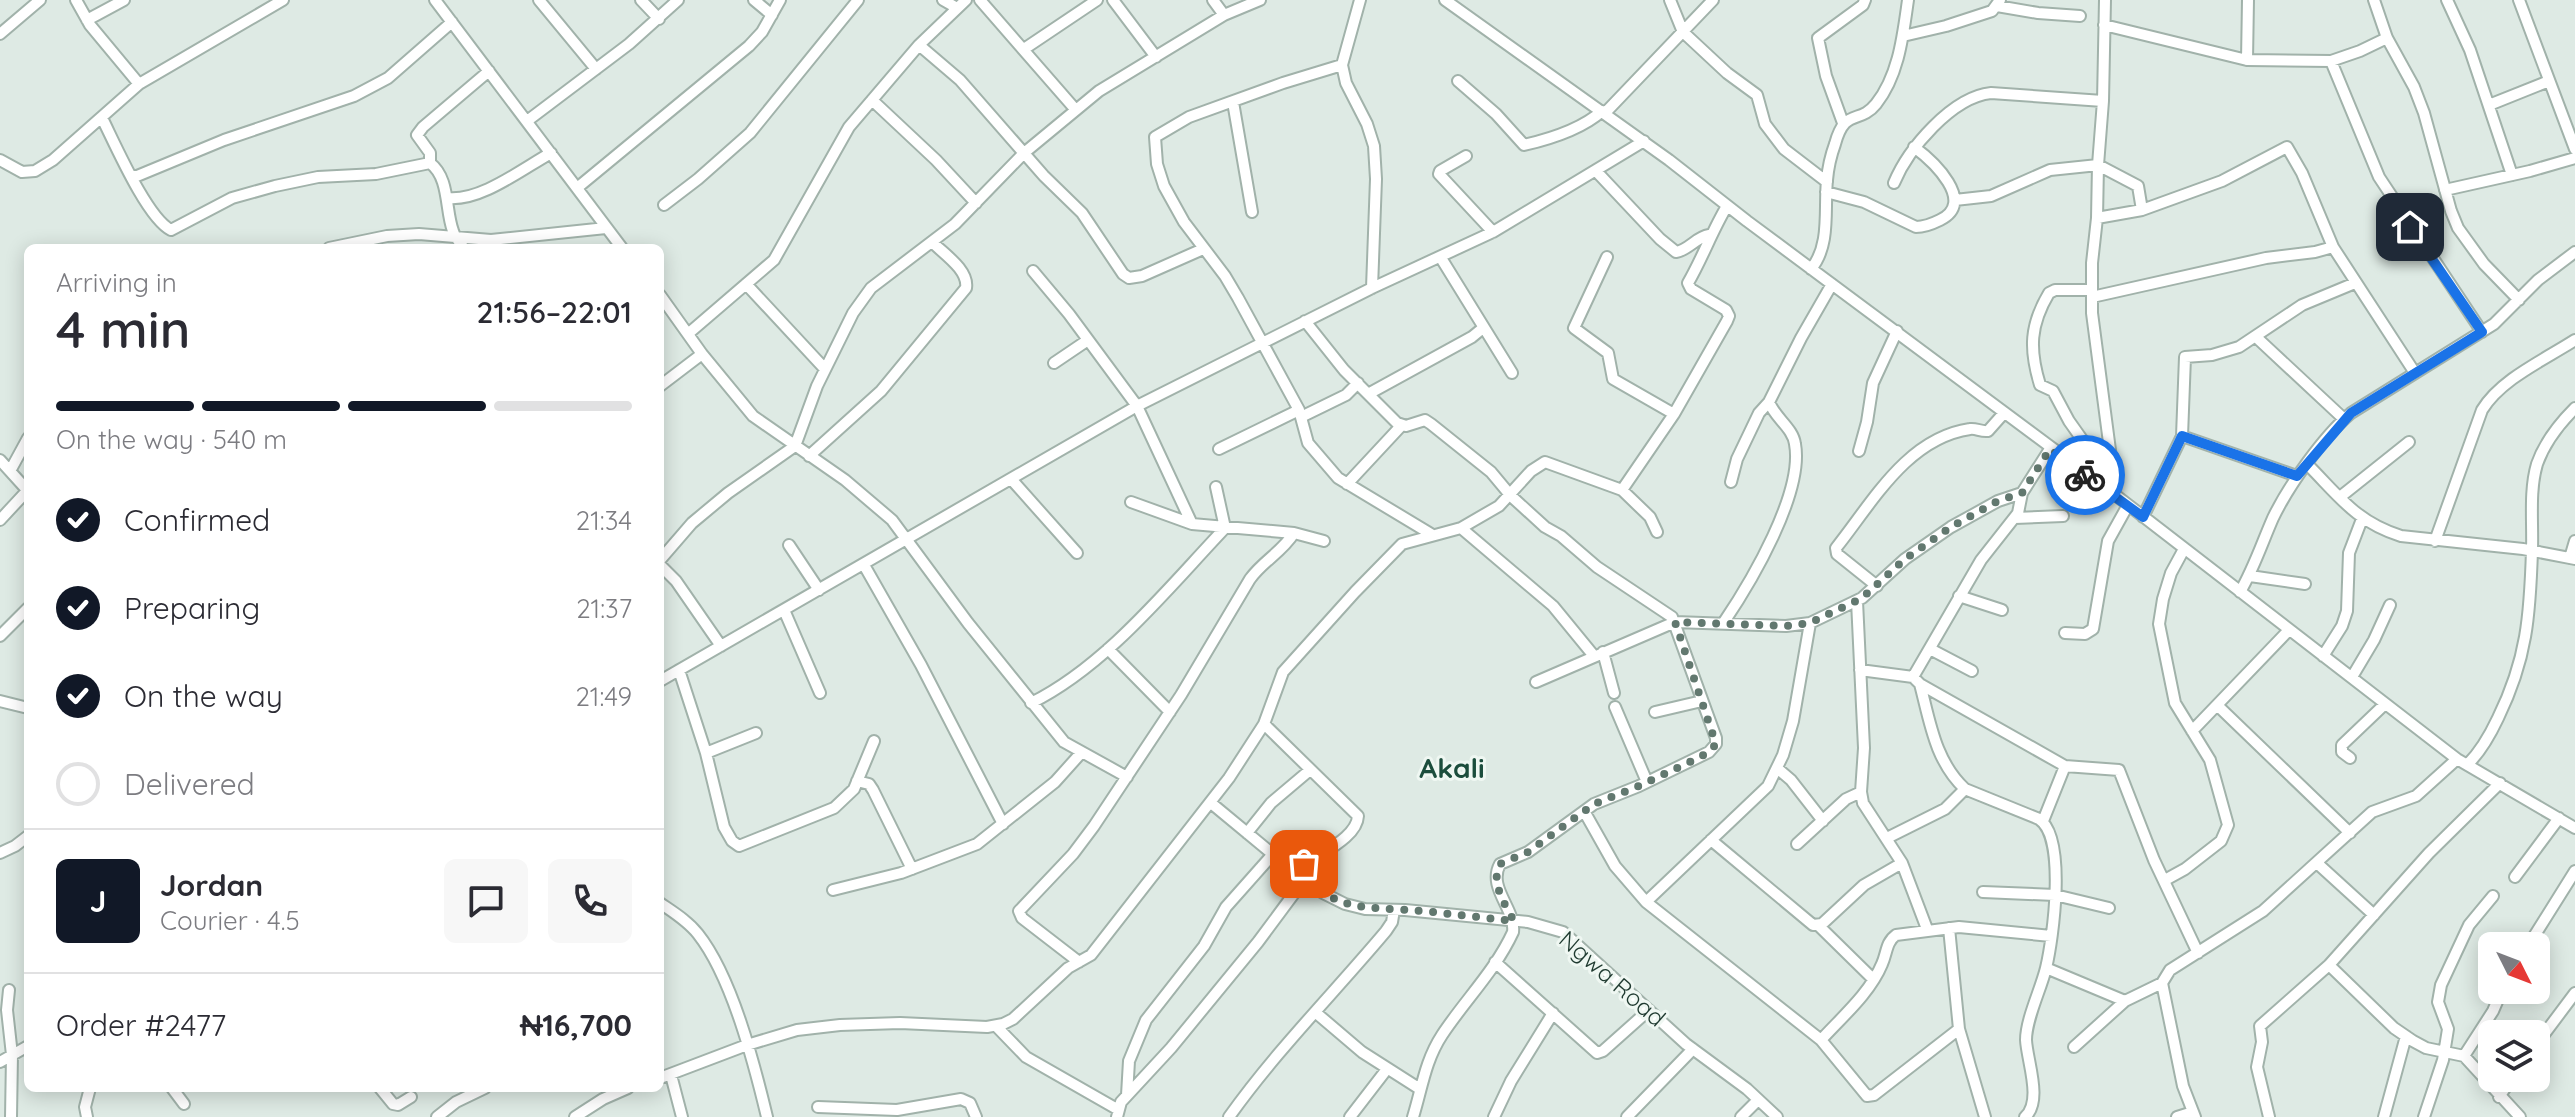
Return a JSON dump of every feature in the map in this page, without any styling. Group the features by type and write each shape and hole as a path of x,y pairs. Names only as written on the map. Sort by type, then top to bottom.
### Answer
{"street":[{"path":"0,34 40,0"},
{"path":"76,0 87,20 139,84"},
{"path":"87,20 124,0"},
{"path":"0,160 22,172 35,171 53,160 139,84 283,0"},
{"path":"435,0 619,244"},
{"path":"539,0 596,69"},
{"path":"641,0 659,19"},
{"path":"527,121 659,19 678,0"},
{"path":"754,0 772,15"},
{"path":"577,188 749,46 762,32 780,0"},
{"path":"664,205 750,133 858,0"},
{"path":"943,0 957,8"},
{"path":"689,333 774,260 849,127 919,45 966,0"},
{"path":"980,0 1075,109"},
{"path":"1024,49 1097,0"},
{"path":"1113,0 1156,57"},
{"path":"1213,0 1224,15"},
{"path":"664,557 692,523 795,446 825,369 861,299 932,242 976,203 1024,153 1099,91 1224,15 1260,0"},
{"path":"1360,0 1342,65 1346,83 1367,124 1374,146 1376,179 1372,288"},
{"path":"1445,0 1644,141 2107,489 2457,759 2575,828"},
{"path":"1670,0 1683,32 1727,73 1749,87 1760,100 1765,124 1784,149 1826,187 1920,227 1946,217 1951,213 1955,200 1941,169 1914,147"},
{"path":"1458,81 1496,114 1524,145 1571,130 1604,112 1713,0"},
{"path":"1843,123 1826,76 1818,38 1863,5 1865,0"},
{"path":"1811,269 1818,260 1821,248 1826,187 1835,143 1843,123 1874,106 1896,64 1908,0"},
{"path":"2105,0 2092,313 2113,473 2107,489"},
{"path":"2247,60 2248,0"},
{"path":"2374,0 2387,38 2414,87 2424,113 2451,211 2484,264 2519,300"},
{"path":"2447,0 2470,50 2512,175"},
{"path":"2519,0 2549,81 2571,126 2575,149"},
{"path":"1903,36 1992,11 1998,3 2038,13 2080,16"},
{"path":"132,176 224,140 354,96 388,78 452,22"},
{"path":"2104,25 2247,60 2331,61 2387,38"},
{"path":"919,45 960,80 1082,213 1117,269 1129,278 1142,276 1203,249"},
{"path":"2331,61 2379,177 2482,332"},
{"path":"1342,65 1189,117 1160,133 1154,142 1164,186 1203,249 1225,276 1262,342 1300,413 1308,443 1328,468 1347,484 1431,534"},
{"path":"461,244 456,238 439,171 430,163 430,153 418,133 489,71"},
{"path":"2489,105 2549,81"},
{"path":"1894,183 1903,161 1932,127 1981,94 2103,101"},
{"path":"872,100 936,160 976,203"},
{"path":"1233,102 1252,212"},
{"path":"102,118 139,191 171,230 232,198 275,186 318,177 376,174 430,163"},
{"path":"664,679 1137,406 1372,288 1493,232 1644,141"},
{"path":"2097,218 2142,210 2237,175 2287,147 2302,173 2333,247 2415,373"},
{"path":"447,198 459,200 481,193 551,153"},
{"path":"1466,156 1439,174 1493,232"},
{"path":"2445,190 2575,158"},
{"path":"1955,200 1991,196 2050,170 2098,165 2138,186 2142,210"},
{"path":"1596,171 1676,252 1685,249 1698,237 1709,235"},
{"path":"1622,490 1674,414 1729,316 1722,307 1689,286 1707,248 1709,235 1727,206"},
{"path":"340,244 419,234 491,240 606,228"},
{"path":"529,236 533,244"},
{"path":"809,456 881,391 966,288 964,274 932,242"},
{"path":"2113,473 2098,462 2069,421 2053,391 2040,385 2032,336 2049,293 2055,290 2092,294 2333,247"},
{"path":"2240,592 2250,576 2275,515 2297,476 2344,419 2482,332 2538,280 2575,252"},
{"path":"1607,257 1574,328 1608,353 1611,374 1619,384 1674,414"},
{"path":"1441,258 1512,373"},
{"path":"1033,271 1137,406 1192,524"},
{"path":"2143,517 2182,436 2185,357 2225,351 2256,337 2302,305 2355,283"},
{"path":"746,284 825,369"},
{"path":"1731,482 1737,459 1759,413 1769,402 1832,284"},
{"path":"664,300 702,354 753,416 880,508 908,539 968,623 1064,742 1127,777"},
{"path":"1305,321 1327,350 1401,426"},
{"path":"1370,393 1483,328"},
{"path":"1859,451 1873,383 1897,331"},
{"path":"2256,337 2344,419"},
{"path":"1054,363 1088,340"},
{"path":"2435,541 2488,400 2499,389 2575,340"},
{"path":"664,383 702,354"},
{"path":"1219,449 1346,395 1358,383"},
{"path":"1724,622 1773,539 1795,470 1793,436 1769,402"},
{"path":"2468,764 2493,728 2518,675 2528,628 2532,491 2538,462 2553,435 2575,408"},
{"path":"1877,586 1837,554 1836,548 1884,485 1924,445 1970,428 1988,431 2004,413"},
{"path":"1347,484 1401,426 1425,420 1431,424 1491,472 1511,496 1545,527 1675,622 1716,744 1709,752 1647,782 1604,798 1536,847 1497,867 1500,893 1514,921 1513,932 1475,993 1443,1033 1425,1068 1413,1117"},
{"path":"2182,436 2297,476"},
{"path":"2340,497 2409,442"},
{"path":"10,471 24,445"},
{"path":"2043,821 1965,789 1942,761 1917,680 1959,596 1981,560 2015,518 2022,493 2050,449"},
{"path":"0,460 24,487"},
{"path":"682,1117 666,1076 747,1045 797,1030 900,1023 996,1026 1013,1019 1068,968 1091,955 1211,803 1264,724 1279,679 1287,666 1407,542 1461,528 1499,506 1531,471 1545,462 1622,490 1650,517 1657,532"},
{"path":"2307,464 2362,519 2401,536 2573,558 2575,541"},
{"path":"1011,479 1077,553"},
{"path":"1216,487 1225,528"},
{"path":"1536,682 1675,622 1786,626 1810,623 1857,601 1928,541 1998,501 2022,493"},
{"path":"0,520 24,495"},
{"path":"1131,502 1192,524 1294,533 1324,541"},
{"path":"2065,633 2085,634 2093,629 2108,541 2128,505"},
{"path":"2015,518 2063,516"},
{"path":"2323,656 2342,626 2347,611 2349,553 2362,519"},
{"path":"1031,703 1108,649 1225,528"},
{"path":"1461,528 1553,606 1598,654 1614,693"},
{"path":"1079,962 1022,918 1019,911 1073,854 1170,712 1250,579 1264,562 1283,548 1294,533"},
{"path":"789,545 819,590"},
{"path":"2165,880 2185,869 2221,841 2228,825 2226,808 2210,760 2175,703 2159,624 2171,573 2184,549"},
{"path":"864,565 921,665 1003,824"},
{"path":"664,567 721,646"},
{"path":"2250,576 2305,584"},
{"path":"1959,596 2002,610"},
{"path":"1857,601 1864,748 1861,792 1866,811 1902,863 1927,929"},
{"path":"2352,677 2390,605"},
{"path":"784,610 820,693"},
{"path":"0,636 24,612"},
{"path":"1646,902 1760,796 1777,768 1793,721 1810,623"},
{"path":"2192,731 2289,630"},
{"path":"1108,649 1170,712"},
{"path":"1930,649 1972,671"},
{"path":"679,670 706,753 724,827 739,846 834,808 854,789 874,741"},
{"path":"1860,670 1917,680 2065,766 2119,770 2198,953"},
{"path":"0,701 24,707"},
{"path":"1655,712 1702,701"},
{"path":"2350,758 2342,752 2342,745 2385,704"},
{"path":"2218,706 2350,833"},
{"path":"1615,707 1647,782"},
{"path":"996,1026 1026,1057 1117,1113 1127,1095 1171,1048 1258,942 1313,858 1353,832 1358,820 1344,801 1264,724"},
{"path":"706,753 756,733"},
{"path":"833,890 912,869 970,847 1055,782 1081,753"},
{"path":"2074,1047 2125,1001 2162,983 2170,970 2263,911 2372,812 2416,796 2457,759"},
{"path":"2025,1117 2033,1102 2027,1035 2046,968 2055,895 2053,846 2043,821 2065,766"},
{"path":"1777,768 1791,780 1823,821"},
{"path":"1247,833 1271,803 1310,770"},
{"path":"857,781 869,784 873,790 912,869"},
{"path":"2269,1117 2257,1067 2262,1042 2260,1026 2329,965 2429,853 2500,783"},
{"path":"1887,838 1945,809 1965,789"},
{"path":"1797,844 1846,799 1861,792"},
{"name":"Ngwa Road","path":"1211,803 1300,876 1345,904 1365,909 1514,921 1563,932 1693,1049 1777,1117"},
{"path":"1584,811 1615,866 1646,902 1821,1040 1867,1096 1874,1095 1959,1029"},
{"path":"2515,877 2559,818"},
{"path":"0,853 24,839"},
{"path":"1711,840 1813,925 1818,925 1873,979"},
{"path":"1127,1095 1129,1061 1146,1020 1204,946 1226,907 1273,854"},
{"path":"1818,925 1864,885 1902,863"},
{"path":"2318,864 2374,915"},
{"path":"2537,932 2575,871"},
{"path":"1983,892 2055,895 2109,908"},
{"path":"2424,1117 2440,1073 2448,1029 2438,1002 2441,985 2469,925 2493,896"},
{"path":"664,906 692,926 711,953 747,1045 767,1117"},
{"path":"1229,1117 1386,931 1394,910"},
{"path":"1821,1040 1863,993 1882,965 1891,939 1896,935 1949,928 2051,936"},
{"path":"1949,928 1959,1029 1985,1117"},
{"path":"1495,962 1599,1053 1649,1010"},
{"path":"2329,965 2406,1036 2426,1048 2464,1056 2520,1117"},
{"path":"2046,968 2125,1001"},
{"path":"2162,983 2183,1086 2194,1115 2177,1117"},
{"path":"9,990 11,1117"},
{"path":"2550,1026 2575,993"},
{"path":"2464,1056 2495,1004"},
{"path":"1315,1012 1346,1039 1420,1089"},
{"path":"1494,1117 1511,1081 1553,1013"},
{"path":"2384,1117 2406,1036"},
{"path":"0,1062 24,1048"},
{"path":"1627,1117 1693,1049"},
{"path":"1350,1117 1387,1069"},
{"path":"87,1117 85,1107 89,1092"},
{"path":"175,1092 184,1104"},
{"path":"383,1092 393,1104 398,1105 411,1097"},
{"path":"437,1117 456,1102 477,1092"},
{"path":"575,1117 619,1092"},
{"path":"2499,1097 2502,1092"},
{"path":"818,1107 897,1110 961,1099 970,1103 976,1117"},
{"path":"1741,1117 1758,1100"}],"way so far":[{"path":"1304,864 1296,873 1323,893 1345,904 1365,909 1514,921 1500,893 1496,872 1500,864 1528,852 1604,798 1639,786 1714,748 1716,738 1675,622 1786,626 1810,623 1862,598 1928,541 1998,501 2022,493 2050,449 2085,475"}],"district":[{"name":"Akali","path":"1452,768"}],"route":[{"path":"2085,475 2143,517 2182,436 2297,476 2351,413 2482,332 2410,227"}]}
